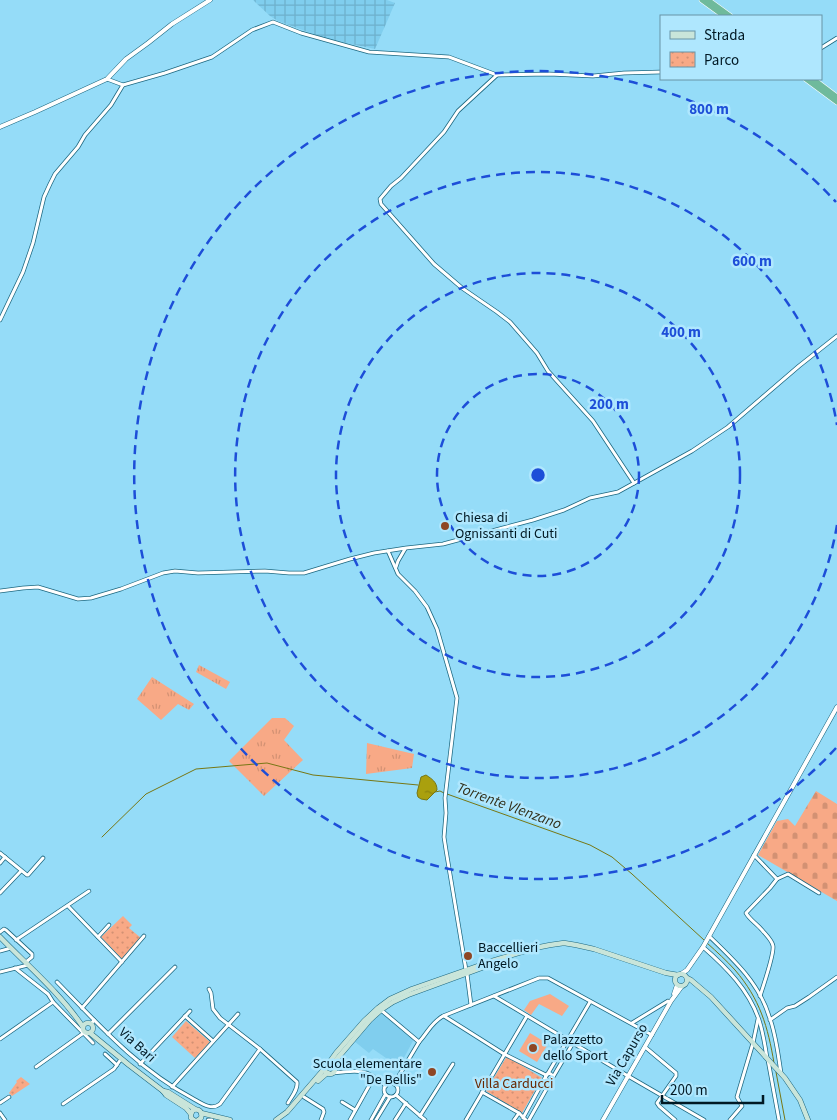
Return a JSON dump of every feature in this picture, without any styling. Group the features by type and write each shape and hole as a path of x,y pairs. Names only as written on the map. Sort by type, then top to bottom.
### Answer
{"highway":[{"path":"702,0 723,15"},
{"path":"708,0 729,15"},
{"path":"807,80 837,102"},
{"path":"814,80 837,97"}],"main road":[{"name":"Via Bari","path":"1,938 77,1018 121,1059 186,1108 196,1118 230,1120"},
{"path":"276,1120 287,1112 331,1066 370,1020 393,1002 504,958 564,943 594,949 666,973 683,976 696,985 711,997 792,1087 800,1100 808,1120"},
{"path":"331,1073 326,1071 331,1066 336,1053 364,1021 383,1004 405,992 466,972"},
{"path":"666,973 680,984 696,985"},
{"path":"680,984 683,976"},
{"path":"680,984 675,977 683,976"},
{"path":"281,1120 320,1078 335,1070 331,1066"},
{"name":"Via Bari","path":"164,1091 195,1110 192,1111 196,1118"},
{"path":"196,1118 209,1117 220,1120"}],"street":[{"path":"0,127 107,79 126,59 172,24 210,0"},
{"path":"107,79 122,85 212,57 252,30 273,22 301,34 369,52 449,57 497,75 549,74 592,76 660,72"},
{"path":"822,47 837,38"},
{"path":"497,75 458,111 444,132 380,199 381,204 434,264 462,288 485,302 504,317 517,330 548,371 593,422 634,483"},
{"path":"0,320 21,277 33,243 44,197 55,174 78,147 84,135 111,105 122,85"},
{"path":"0,591 38,588 78,599 91,598 163,573 174,571 198,573 265,571 304,573 350,559 406,548 443,544 534,520 564,510 590,498 618,492 692,451 728,427 837,336"},
{"path":"396,568 406,548"},
{"path":"388,551 398,574 415,590 427,607 437,629 456,698 445,798 444,837 471,1005"},
{"path":"683,976 709,937 837,707"},
{"path":"0,853 26,875 43,858"},
{"path":"754,855 777,879"},
{"path":"0,863 5,857"},
{"path":"0,893 21,871"},
{"path":"760,996 773,946 746,913 777,879 788,874 819,893"},
{"path":"16,940 89,892"},
{"path":"68,906 122,962"},
{"path":"98,936 109,925"},
{"name":"Via Bari","path":"0,932 4,929 6,930 32,956 27,964"},
{"path":"82,1008 144,936"},
{"path":"709,937 738,966 760,996 769,1014 780,1073"},
{"path":"1,938 1,951 12,948"},
{"path":"703,947 735,978 745,992 758,1019 763,1034 779,1120"},
{"path":"0,972 27,964"},
{"path":"108,1034 175,967"},
{"name":"Via Bari","path":"15,968 48,994 53,1002 88,1028 108,1034 140,1064 156,1076 207,1106 214,1107 220,1104 260,1050"},
{"path":"770,1020 787,1008 809,997 837,977"},
{"path":"394,1084 432,1024 443,1016 538,978 548,978 652,1035"},
{"name":"Via Bari","path":"57,982 82,1008 93,1043"},
{"name":"Via Capurso","path":"604,1120 680,984"},
{"path":"210,989 213,1009 220,1018 297,1082 298,1084 288,1103"},
{"path":"494,996 704,1120"},
{"path":"632,1024 668,1001 671,1002"},
{"path":"0,1039 53,1002"},
{"path":"526,1119 528,1109 546,1075 590,1002"},
{"path":"381,1010 419,1042"},
{"path":"140,1064 190,1011"},
{"path":"172,1086 238,1014"},
{"path":"185,1016 213,1041"},
{"path":"443,1016 504,1054 546,1075 547,1080 552,1079"},
{"path":"466,1120 527,1016"},
{"path":"730,1120 742,1106 737,1097 758,1019"},
{"path":"36,1068 88,1028"},
{"path":"526,1119 534,1112 573,1043"},
{"path":"645,1047 676,1073 676,1076 657,1102 673,1119"},
{"path":"563,1048 568,1051"},
{"name":"Via Bari","path":"105,1054 117,1065"},
{"path":"63,1104 114,1069 121,1059"},
{"path":"420,1116 453,1064"},
{"path":"331,1066 344,1071"},
{"path":"331,1073 355,1070 367,1073 386,1086"},
{"path":"154,1084 156,1076"},
{"path":"350,1120 374,1077"},
{"path":"154,1084 161,1079"},
{"path":"386,1086 394,1084"},
{"path":"394,1084 398,1089 396,1095"},
{"path":"371,1120 385,1094 386,1086"},
{"path":"295,1091 323,1109 324,1112 321,1120"},
{"path":"482,1092 526,1119"},
{"path":"385,1094 390,1097"},
{"path":"376,1120 390,1097 396,1095"},
{"path":"396,1095 424,1120"},
{"path":"0,1103 9,1097"},
{"path":"342,1102 356,1110"},
{"path":"395,1120 406,1103"},
{"path":"528,1109 534,1112"},
{"path":"0,1112 5,1120"},
{"path":"514,1120 519,1114"}],"shaded area":[{"path":"253,0 387,0 395,3 375,49 327,39 278,21"},
{"path":"381,1012 414,1039 399,1067 373,1049 369,1053 354,1041"}],"green space":[{"path":"199,665 230,682 226,689 196,672"},
{"path":"152,677 194,704 189,710 178,704 161,720 137,699"},
{"path":"272,718 285,718 294,726 284,740 303,760 264,796 229,761"},
{"path":"367,743 414,754 412,768 366,774"},
{"path":"816,791 837,804 837,901 758,855 777,821 788,819 795,826"},
{"path":"123,916 132,925 129,928 141,938 122,959 101,937"},
{"path":"550,994 569,1006 562,1016 539,1004 531,1015 524,1010 530,1001"},
{"path":"186,1021 210,1042 195,1058 172,1037"},
{"name":"Palazzetto dello Sport","path":"530,1033 548,1044 537,1062 519,1051"},
{"name":"Villa Carducci","path":"507,1056 542,1078 522,1113 486,1091"},
{"path":"21,1077 30,1084 12,1096 9,1093 16,1081"}],"water":[{"path":"426,775 432,779 437,787 437,790 427,800 418,797 417,793 421,777"}],"waterway":[{"name":"Torrente Vlenzano","path":"102,837 146,794 196,769 267,763 313,775 418,785"},
{"name":"Torrente Vlenzano","path":"435,792 440,791 444,793"},
{"name":"Torrente Vlenzano","path":"447,794 590,845 612,857 704,940"},
{"name":"Torrente Vlenzano","path":"707,943 735,970 751,992 766,1025 774,1063"},
{"name":"Torrente Vlenzano","path":"776,1072 785,1120"}],"place":[{"name":"Chiesa di Ognissanti di Cuti","path":"445,526"},
{"name":"Baccellieri Angelo","path":"468,956"},
{"name":"Palazzetto dello Sport","path":"533,1048"},
{"name":"Scuola elementare \"De Bellis\"","path":"432,1072"}]}
